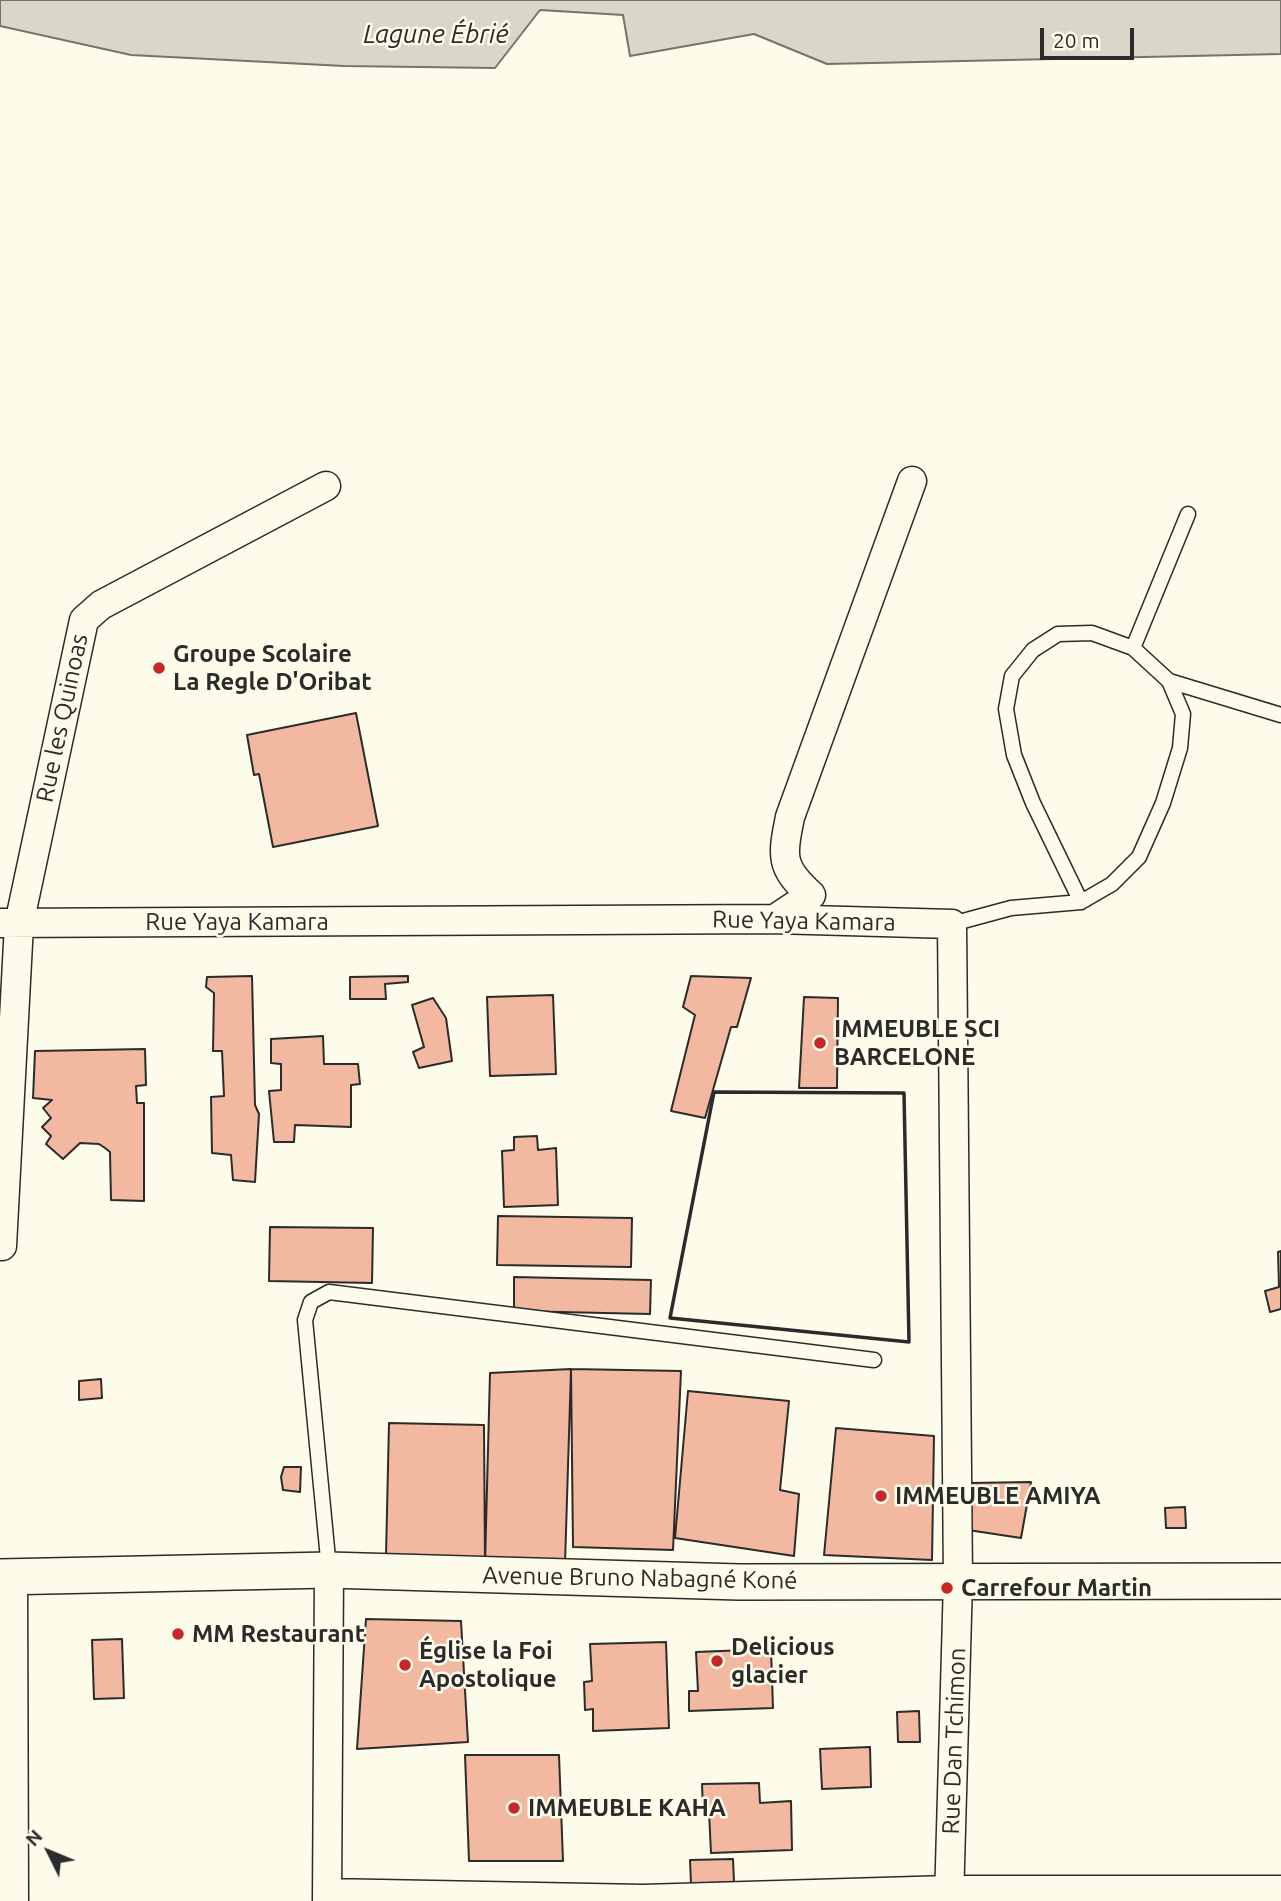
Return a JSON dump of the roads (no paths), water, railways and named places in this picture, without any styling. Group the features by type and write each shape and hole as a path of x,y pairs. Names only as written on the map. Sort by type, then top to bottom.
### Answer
{"street":[{"path":"775,919 811,895 790,876 783,848 790,817 912,481"},
{"name":"Rue les Quinoas","path":"2,1246 9,924 84,620 101,605 326,486"},
{"name":"Rue Yaya Kamara","path":"9,924 775,919 951,924"},
{"path":"951,924 958,1580"},
{"path":"329,1570 327,1897 643,1900 1267,1894"},
{"name":"Avenue Bruno Nabagné Koné","path":"7,1577 329,1570 739,1581 1281,1581"},
{"path":"7,1577 10,1891"},
{"name":"Rue Dan Tchimon","path":"949,1896 958,1580"}],"lane":[{"path":"1133,648 1188,514"},
{"path":"951,924 1011,908 1081,902 1112,884 1139,857 1163,803 1180,748 1183,714 1168,681 1133,648 1092,634 1058,634 1033,650 1012,676 1006,709 1014,755 1033,803 1081,902"},
{"path":"1168,681 1281,715"},
{"path":"329,1570 304,1320 311,1302 329,1292 874,1360"}],"water":[{"name":"Lagune Ébrié","path":"0,0 1281,0 1281,54 827,64 754,34 630,56 623,15 540,10 495,68 344,66 131,55 0,26"}],"place":[{"name":"Groupe Scolaire La Regle D'Oribat","path":"159,668"},
{"name":"IMMEUBLE SCI BARCELONE","path":"820,1043"},
{"name":"IMMEUBLE AMIYA","path":"881,1496"},
{"name":"Carrefour Martin","path":"947,1588"},
{"name":"MM Restaurant","path":"178,1634"},
{"name":"Delicious glacier","path":"717,1661"},
{"name":"Église la Foi Apostolique","path":"405,1665"},
{"name":"IMMEUBLE KAHA","path":"514,1808"}]}
